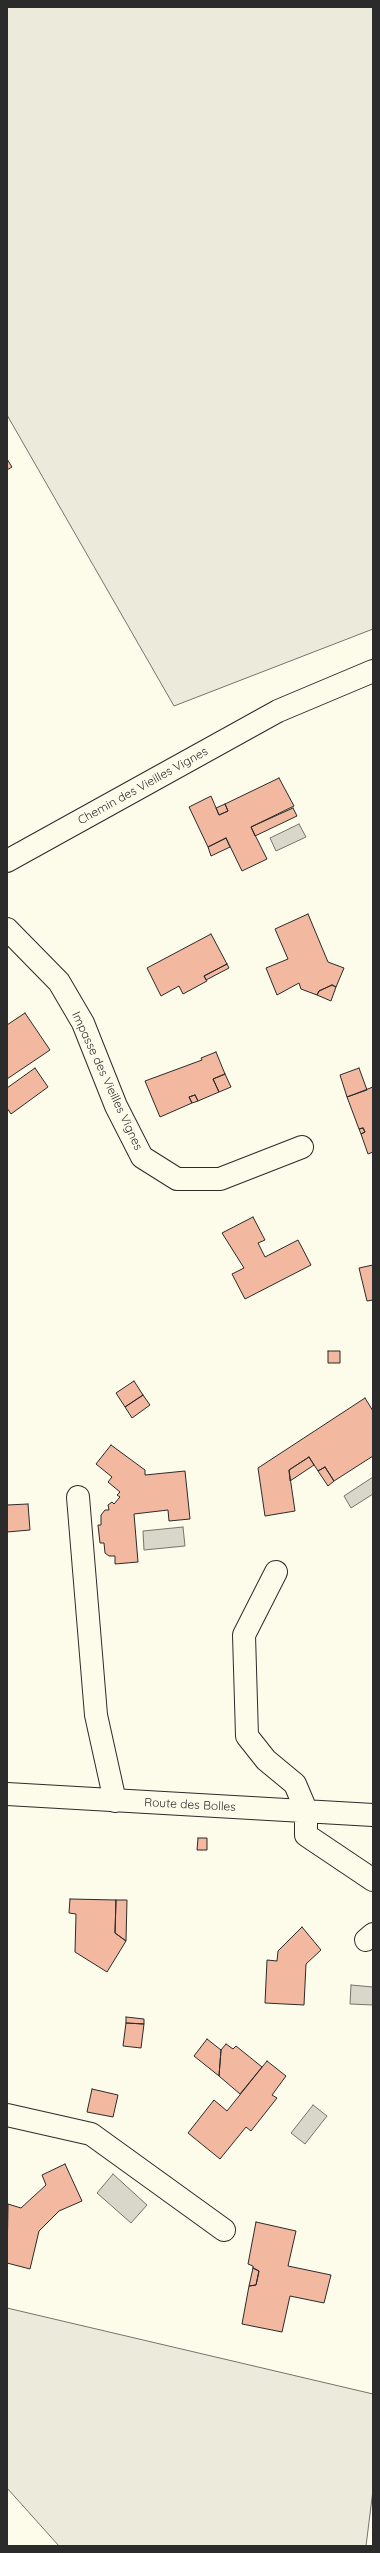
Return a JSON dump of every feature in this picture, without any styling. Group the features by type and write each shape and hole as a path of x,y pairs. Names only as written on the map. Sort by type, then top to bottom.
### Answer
{"street":[{"name":"Chemin des Vieilles Vignes","path":"7,861 278,711 373,671"},
{"name":"Impasse des Vieilles Vignes","path":"7,929 58,982 83,1023 116,1106 142,1157 177,1179 220,1179 302,1148"},
{"path":"78,1497 96,1715 115,1801"},
{"path":"276,1572 244,1635 246,1736 266,1760 295,1784 306,1810 306,1835 373,1880"},
{"name":"Route des Bolles","path":"7,1794 373,1815"},
{"path":"7,2115 92,2134 224,2230"}],"shaded area":[{"path":"7,7 373,7 373,629 174,706 7,415"},
{"path":"299,824 306,837 276,851 270,838"},
{"path":"373,1477 373,1494 351,1508 344,1496"},
{"path":"183,1527 185,1546 144,1550 143,1531"},
{"path":"351,1985 373,1987 373,2005 350,2004"},
{"path":"313,2105 327,2116 305,2144 291,2133"},
{"path":"113,2174 147,2205 131,2223 97,2193"},
{"path":"7,2308 373,2394 373,2490 366,2546 59,2546 7,2488"}],"building":[{"path":"7,459 12,467 7,470"},
{"path":"279,778 294,806 251,827 267,859 242,871 226,838 208,847 189,807 211,796 219,815 228,811 225,804"},
{"path":"225,804 228,811 219,815 216,808"},
{"path":"293,808 297,816 255,836 251,827"},
{"path":"226,838 230,847 211,856 208,847"},
{"path":"308,914 328,962 344,968 336,987 332,985 319,991 317,995 301,989 299,983 277,995 266,968 288,959 275,929"},
{"path":"211,934 227,964 204,976 207,981 183,994 179,986 161,996 147,968"},
{"path":"227,964 229,968 206,980 204,976"},
{"path":"332,985 336,987 331,1001 317,995 319,991"},
{"path":"25,1013 50,1050 7,1079 7,1025"},
{"path":"216,1052 225,1074 213,1079 219,1092 198,1101 195,1095 189,1097 192,1103 160,1117 145,1081 202,1060 201,1058"},
{"path":"35,1068 48,1087 11,1114 7,1108 7,1088"},
{"path":"359,1068 367,1090 347,1097 340,1075"},
{"path":"225,1074 231,1087 219,1092 213,1079"},
{"path":"373,1087 373,1152 368,1154 361,1134 365,1132 363,1128 359,1129 347,1097"},
{"path":"195,1095 198,1101 192,1103 189,1097"},
{"path":"363,1128 365,1132 361,1134 359,1129"},
{"path":"253,1217 265,1240 258,1243 265,1257 298,1240 311,1265 245,1299 232,1274 244,1268 222,1233"},
{"path":"373,1265 373,1300 367,1301 359,1268"},
{"path":"328,1351 340,1351 340,1363 328,1363"},
{"path":"134,1381 143,1395 125,1407 116,1393"},
{"path":"143,1395 150,1405 132,1418 125,1407"},
{"path":"365,1398 373,1411 373,1456 334,1481 325,1467 318,1471 309,1457 289,1470 295,1511 265,1516 258,1468"},
{"path":"111,1445 145,1470 145,1475 185,1471 190,1519 169,1521 168,1510 134,1514 138,1562 115,1564 115,1556 109,1556 105,1553 104,1543 100,1543 98,1525 101,1525 101,1515 105,1510 109,1510 108,1505 112,1502 114,1504 120,1497 117,1495 120,1492 108,1482 112,1477 96,1464"},
{"path":"309,1457 314,1465 290,1481 289,1470"},
{"path":"325,1467 334,1481 328,1486 318,1471"},
{"path":"28,1504 30,1530 7,1532 7,1505"},
{"path":"198,1838 207,1838 207,1850 197,1850"},
{"path":"70,1899 116,1900 115,1933 126,1941 107,1972 75,1952 76,1914 69,1913"},
{"path":"116,1900 127,1900 126,1941 115,1933"},
{"path":"302,1927 321,1950 306,1964 304,2005 265,2003 267,1960 277,1961 278,1951"},
{"path":"126,2017 144,2019 144,2024 126,2023"},
{"path":"126,2023 144,2024 141,2048 123,2046"},
{"path":"207,2039 221,2050 219,2076 194,2056"},
{"path":"226,2044 233,2049 236,2046 262,2067 240,2094 219,2076 221,2050"},
{"path":"267,2061 286,2076 272,2095 277,2098 251,2131 246,2127 220,2159 188,2133 214,2100 227,2111"},
{"path":"92,2089 118,2095 113,2117 87,2112"},
{"path":"65,2164 82,2201 59,2211 39,2231 30,2269 7,2263 8,2204 21,2208 46,2185 42,2175"},
{"path":"256,2222 296,2231 288,2266 331,2275 324,2303 290,2296 282,2332 242,2324 249,2286 256,2285 259,2271 248,2264"},
{"path":"253,2268 259,2271 256,2285 249,2286"}]}
